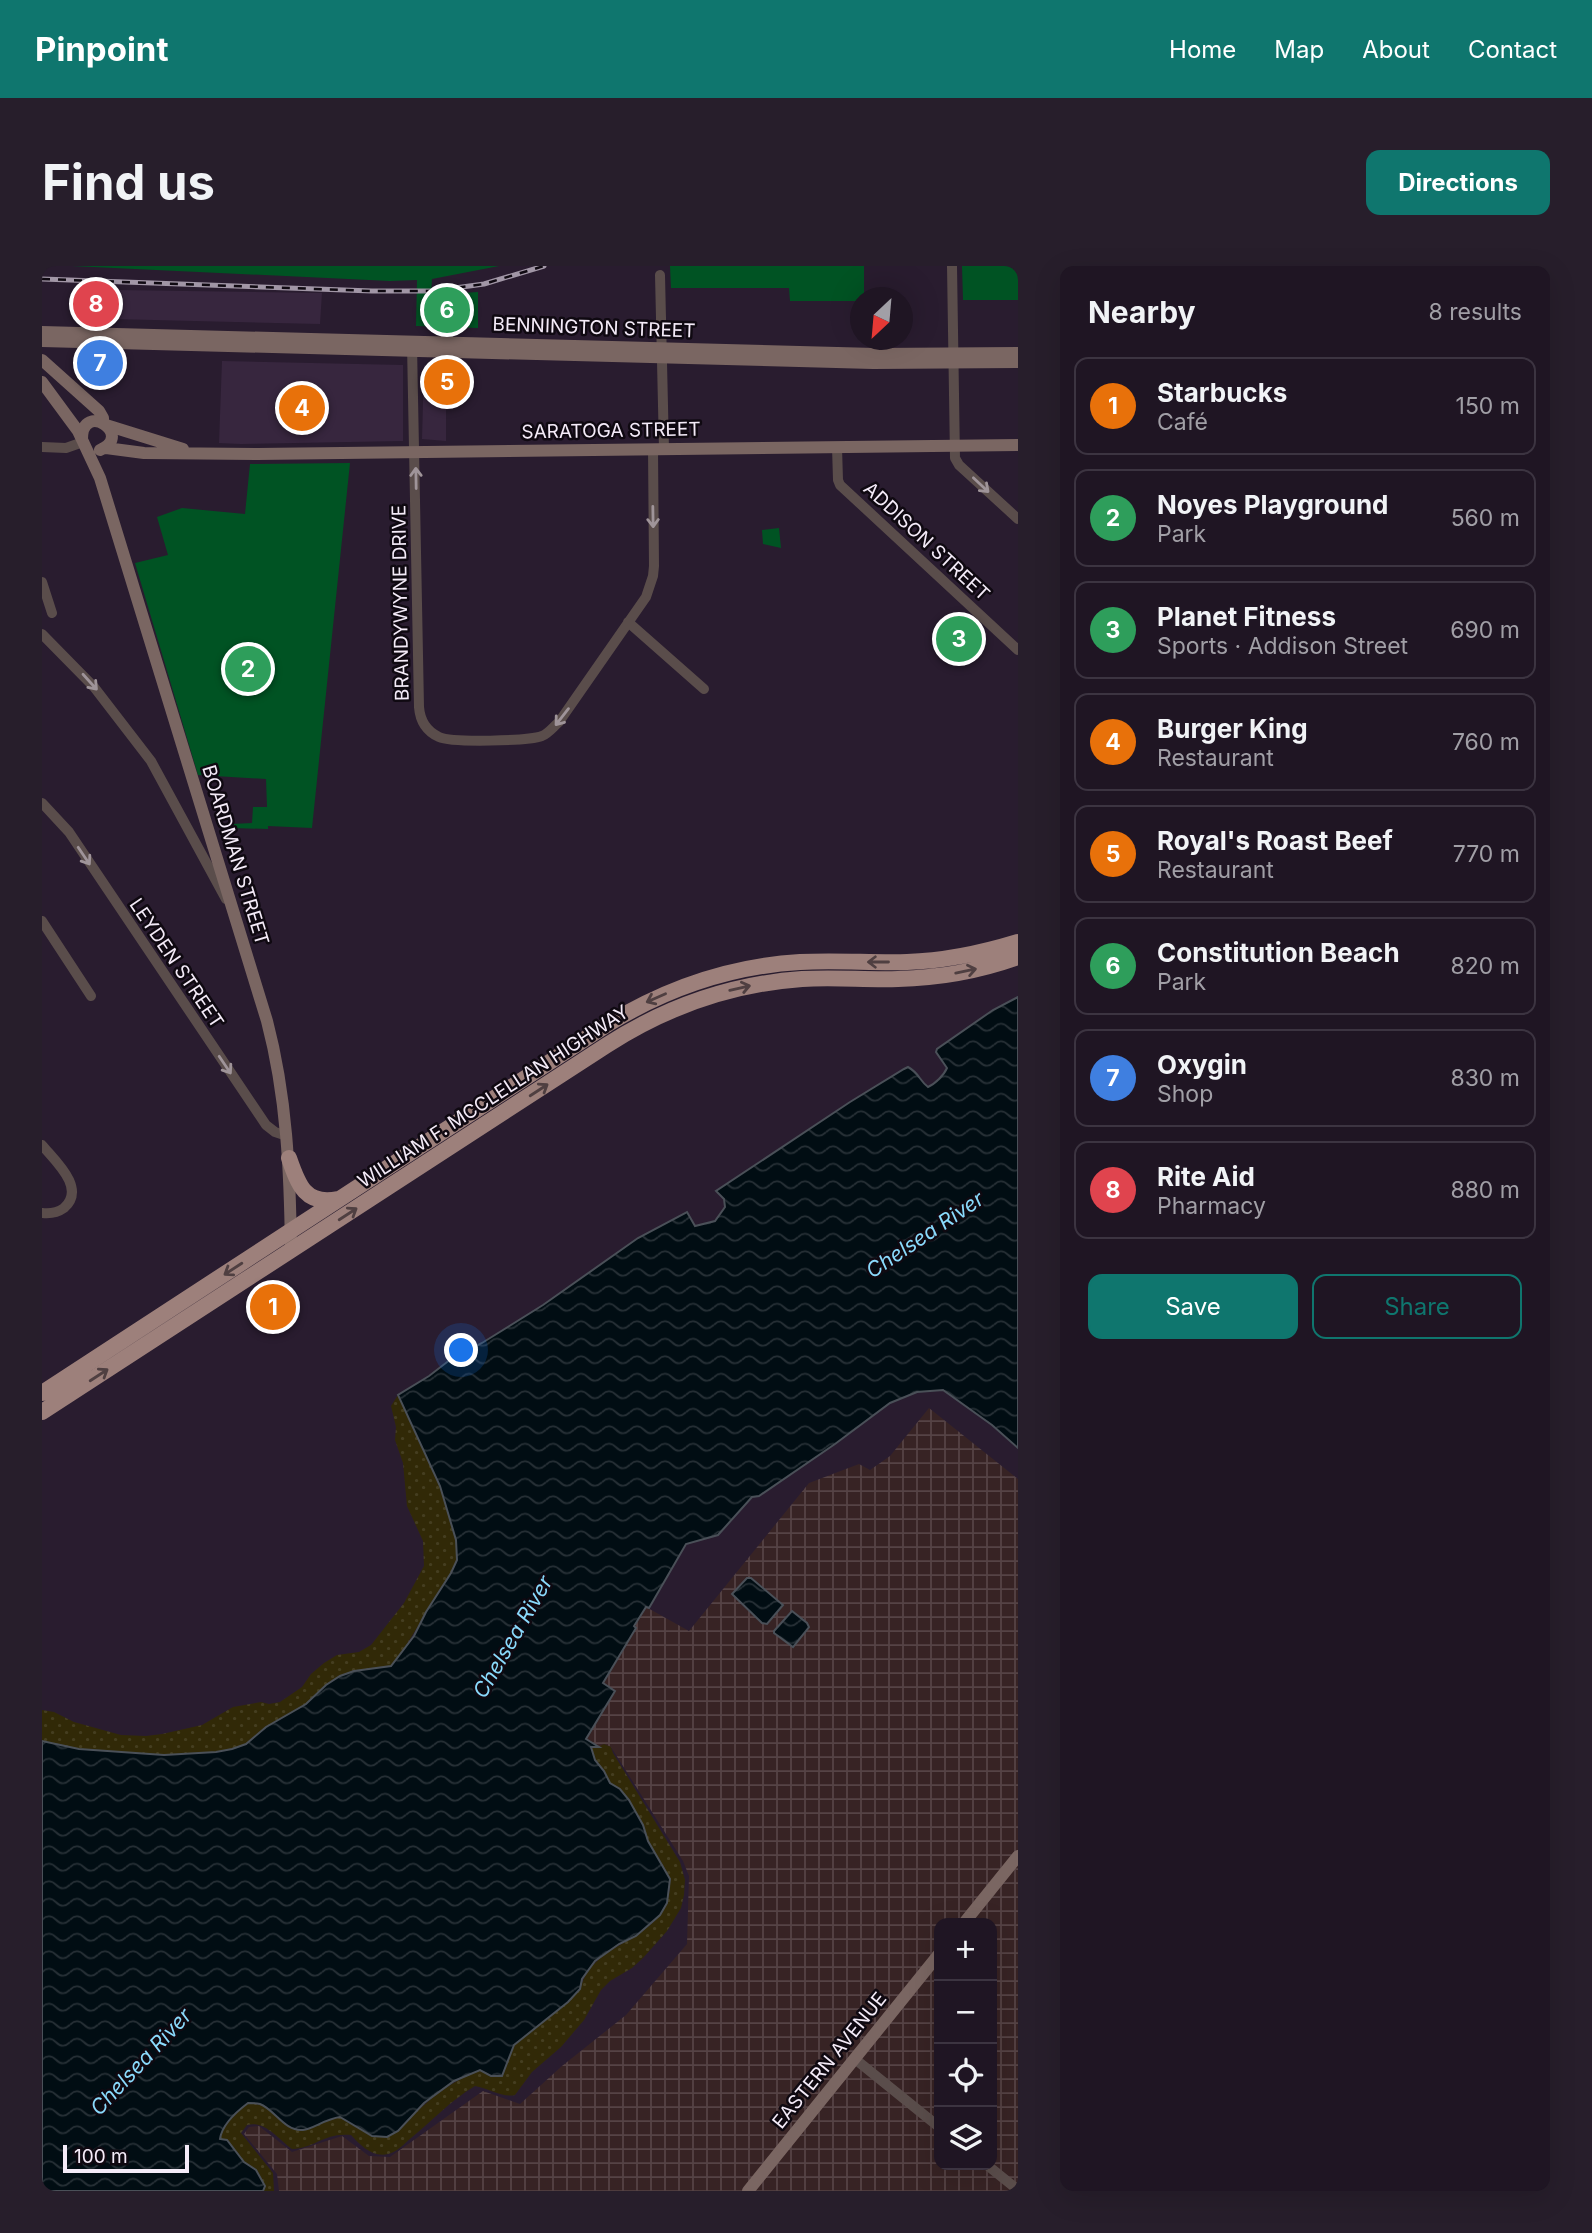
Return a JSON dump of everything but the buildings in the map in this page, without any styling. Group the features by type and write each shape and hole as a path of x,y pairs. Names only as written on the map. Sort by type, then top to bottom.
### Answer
{"highway":[{"name":"WILLIAM F. MCCLELLAN HIGHWAY","path":"42,1392 608,1024 647,1002 724,974 769,965 929,960 978,953 1018,942"},
{"name":"WILLIAM F. MCCLELLAN HIGHWAY","path":"42,1412 647,1021 718,993 762,983 808,979 931,977 969,971 1018,957"},
{"path":"289,1157 299,1183 309,1196 322,1201 344,1197"}],"main road":[{"name":"BENNINGTON STREET","path":"42,332 260,342 663,353 875,354 1018,362"},
{"name":"BENNINGTON STREET","path":"42,341 260,342"},
{"name":"BENNINGTON STREET","path":"953,359 1018,353"},
{"path":"42,360 99,411 111,436 104,448 96,451 84,443 42,382"},
{"path":"84,443 82,432 88,424 94,421 105,424"},
{"name":"SARATOGA STREET","path":"105,424 204,454"},
{"name":"BOARDMAN STREET","path":"84,443 100,478 271,1035 279,1074 289,1157 291,1251"},
{"name":"SARATOGA STREET","path":"104,448 144,453 204,454 1018,444"},
{"name":"BOARDMAN STREET","path":"100,478 104,448"},
{"path":"968,1918 1018,1856"},
{"name":"EASTERN AVENUE","path":"748,2191 934,1960"}],"street":[{"path":"952,266 954,445 957,463 1018,519"},
{"name":"BRANDYWYNE DRIVE","path":"412,346 420,718 426,728 445,739 523,740 541,736 559,722 646,597 653,576 663,353 660,275"},
{"path":"42,447 66,448 84,443"},
{"name":"ADDISON STREET","path":"837,447 838,480 842,487 1018,650"},
{"path":"42,582 52,613"},
{"path":"628,622 704,689"},
{"path":"42,634 94,687 151,761 232,910"},
{"name":"LEYDEN STREET","path":"42,803 69,832 266,1125 287,1136"},
{"path":"200,853 216,852"},
{"path":"42,921 91,996"},
{"path":"42,1144 69,1178 72,1189 65,1207 54,1213 42,1213"},
{"path":"855,2059 934,2123"},
{"path":"993,2170 1018,2190"}],"shaded area":[{"path":"115,290 322,293 320,324 113,319"},
{"path":"222,361 403,365 403,441 219,443"},
{"path":"424,365 461,366 460,404 446,404 446,441 422,439"},
{"path":"929,1408 1018,1479 1018,2191 279,2191 277,2174 244,2134 249,2127 259,2126 292,2152 342,2136 369,2156 390,2157 483,2091 520,2104 626,2015 687,1944 689,1876 683,1861 611,1747 604,1744 599,1747 586,1739 615,1691 603,1683 646,1607 689,1631 809,1483 859,1464 870,1470 890,1456"}],"sand":[{"path":"398,1395 440,1486 456,1540 457,1560 391,1666 354,1671 340,1676 306,1704 266,1727 246,1744 232,1749 164,1755 79,1749 42,1741 42,1710 121,1735 162,1734 202,1725 233,1707 280,1702 302,1687 311,1674 324,1663 337,1655 359,1652 371,1645 404,1603 424,1566 423,1541 407,1506 403,1463 395,1440 396,1427 391,1406"},
{"path":"604,1744 611,1747 680,1862 685,1880 684,1895 681,1908 667,1931 632,1968 610,1981 601,1990 584,2020 561,2047 532,2072 515,2095 505,2095 475,2086 391,2153 382,2155 372,2152 351,2135 334,2136 292,2149 260,2125 247,2125 241,2133 273,2173 274,2191 263,2191 265,2186 256,2170 244,2162 227,2140 220,2140 234,2114 248,2103 262,2105 305,2130 320,2122 340,2117 398,2131 426,2103 457,2081 481,2070 486,2074 504,2072 514,2045 580,1990 593,1965 660,1915 668,1898 670,1879 629,1802 619,1789 608,1781 596,1761 591,1747"}],"green space":[{"path":"72,266 499,266 432,279 431,295 478,292 478,328 416,326 417,280"},
{"path":"670,266 864,266 864,287 850,287 850,301 790,301 789,288 671,288"},
{"path":"962,266 1018,266 1018,300 963,300"},
{"path":"350,463 312,828 232,828 232,824 252,823 253,807 267,807 266,779 198,775 135,563 168,555 157,517 182,508 245,514 250,464"},
{"path":"779,528 781,548 763,544 762,530"}],"water":[{"name":"Chelsea River","path":"1018,997 1018,1448 992,1425 943,1390 917,1392 890,1403 759,1496 752,1497 718,1535 686,1544 649,1608 646,1607 634,1626 636,1628 603,1683 615,1691 586,1739 599,1747 591,1747 595,1760 610,1783 620,1789 629,1800 670,1879 667,1903 660,1915 636,1936 595,1961 582,1979 580,1989 568,2002 514,2045 502,2076 491,2076 480,2070 454,2081 424,2103 398,2131 387,2137 372,2136 340,2117 297,2130 285,2124 265,2107 248,2103 227,2123 220,2139 227,2140 244,2162 256,2170 265,2186 263,2191 42,2191 42,1741 79,1749 164,1755 232,1749 246,1744 266,1727 306,1704 340,1676 354,1671 391,1666 414,1636 457,1560 456,1540 440,1486 398,1395 451,1359 543,1305 638,1238 687,1212 695,1226 715,1221 725,1207 724,1199 716,1191 904,1069 908,1067 928,1087 931,1086 947,1068 936,1052 937,1049 993,1010"},
{"path":"747,1578 751,1578 783,1605 767,1624 762,1623 732,1594"},
{"path":"792,1611 809,1627 793,1647 774,1633"}],"railway":[{"path":"42,279 433,291 484,284 544,266"}],"place":[{"name":"Rite Aid","path":"96,304"},
{"name":"Constitution Beach","path":"447,310"},
{"name":"Oxygin","path":"100,363"},
{"name":"Royal's Roast Beef","path":"447,382"},
{"name":"Burger King","path":"302,408"},
{"name":"Planet Fitness","path":"959,639"},
{"name":"Noyes Playground","path":"248,669"},
{"name":"Starbucks","path":"273,1307"}]}
